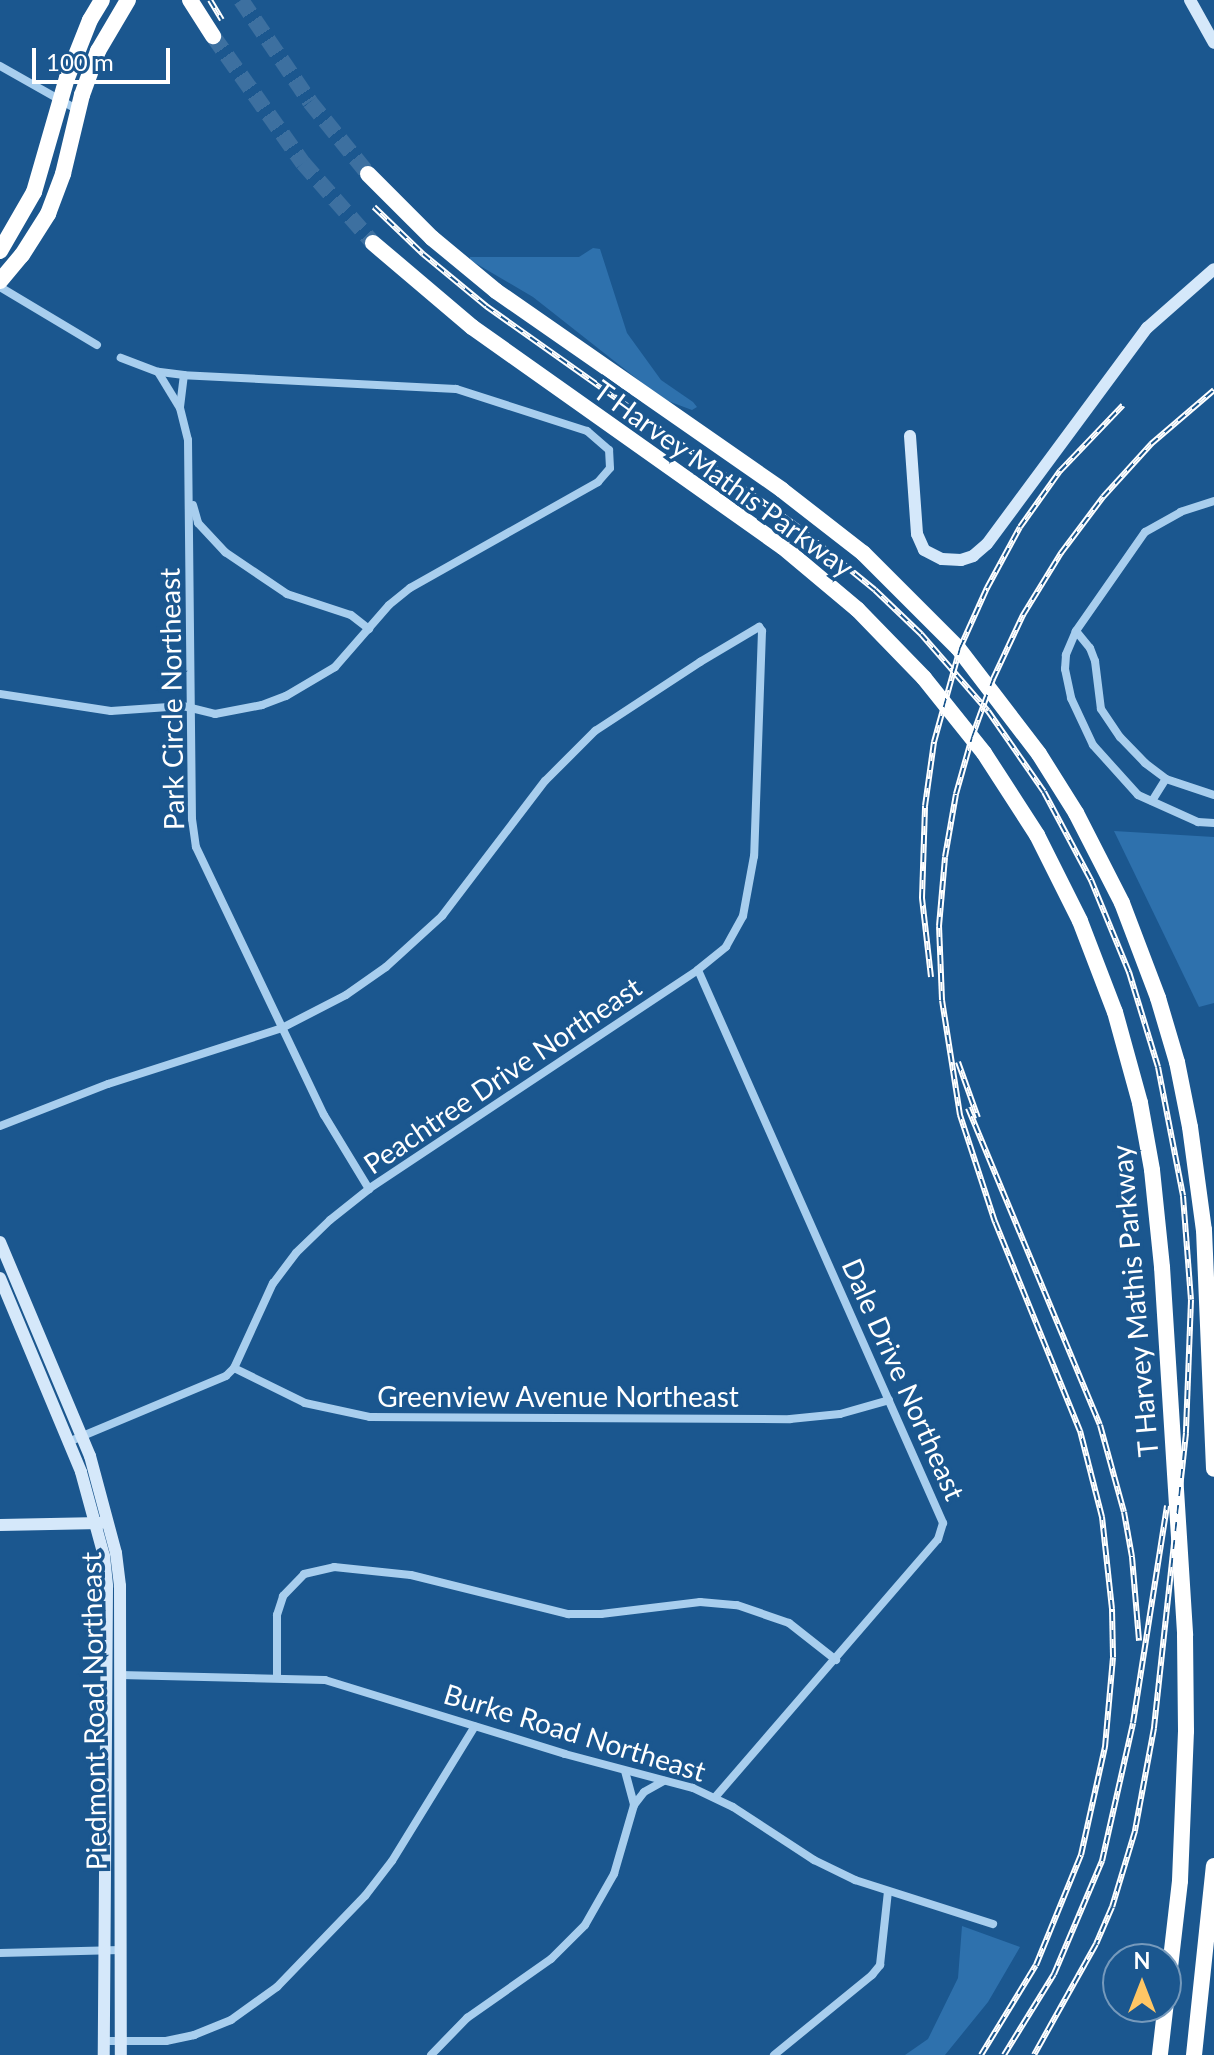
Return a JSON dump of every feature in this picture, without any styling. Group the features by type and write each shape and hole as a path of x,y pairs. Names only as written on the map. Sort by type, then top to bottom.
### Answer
{"highway":[{"path":"0,251 34,192 77,51 102,0"},
{"path":"0,281 22,255 48,214 63,174 78,110 98,51 128,0"},
{"path":"190,0 213,36"},
{"name":"T Harvey Mathis Parkway","path":"368,174 432,238 496,291 771,483 863,553 958,648 1039,754 1082,823 1122,903 1158,998 1177,1062 1194,1151 1204,1230 1214,1469"},
{"name":"T Harvey Mathis Parkway","path":"373,243 472,327 774,540 857,609 924,678 984,753 1037,835 1080,921 1115,1012 1140,1103 1152,1170 1162,1267 1185,1635 1186,1731 1180,1881 1160,2055"},
{"path":"1194,2055 1214,1866"}],"main road":[{"path":"1190,0 1214,42"},
{"path":"910,436 915,521 924,550 942,559 961,560 973,556 987,544 1147,328 1214,269"},
{"name":"Piedmont Road Northeast","path":"0,1242 82,1436 120,1586 121,2055"},
{"name":"Piedmont Road Northeast","path":"0,1278 102,1523 107,1587 103,1799 106,1952 104,2055"},
{"path":"0,1525 102,1523"}],"street":[{"path":"0,66 78,110"},
{"path":"0,287 97,345"},
{"path":"0,694 111,711 191,707 215,714 262,705 286,696 335,667 410,588 598,482 607,473 612,461 605,444 587,431 456,389 184,375 158,372 121,358"},
{"name":"Park Circle Northeast","path":"158,372 180,408 188,440 192,819 196,847 324,1115 369,1189"},
{"name":"Park Circle Northeast","path":"180,408 184,375"},
{"path":"189,486 198,523 225,552 287,594 351,615 369,629"},
{"path":"1214,501 1181,512 1145,532 1076,631 1066,655 1071,698 1093,745 1138,795 1198,822 1214,823"},
{"name":"Peachtree Drive Northeast","path":"234,1368 265,1297 282,1269 330,1220 369,1189 698,970 719,955 734,936 743,916 750,885 764,644 759,627 642,697 595,731 545,781 462,893 420,938 346,995 282,1028"},
{"path":"1076,631 1090,648 1095,661 1101,709 1137,755 1166,779 1214,795"},
{"path":"1152,801 1166,779"},
{"name":"Dale Drive Northeast","path":"698,970 941,1517 943,1530 836,1660 715,1797"},
{"path":"0,1126 108,1084 282,1028"},
{"path":"68,1442 218,1381 234,1368"},
{"name":"Greenview Avenue Northeast","path":"234,1368 305,1403 370,1417 790,1419 840,1414 889,1400"},
{"path":"277,1676 277,1615 283,1596 304,1574 334,1567 411,1575 568,1614 601,1614 700,1602 737,1605 789,1623 836,1660"},
{"name":"Burke Road Northeast","path":"120,1675 277,1676 325,1680 715,1797 814,1860 888,1891 993,1924"},
{"path":"104,2041 166,2041 211,2029 249,2010 277,1987 365,1896 392,1861 475,1726"},
{"path":"625,1771 634,1805"},
{"path":"431,2055 467,2018 551,1959 585,1925 614,1874 634,1805 644,1792 664,1781"},
{"path":"774,2055 872,1975 880,1965 888,1891"},
{"path":"0,1953 121,1950"}],"shaded area":[{"path":"593,248 600,249 627,333 661,380 697,407 692,410 668,401 533,297 470,260 470,257 579,257"},
{"path":"1114,831 1214,837 1214,1003 1199,1007"},
{"path":"962,1926 1020,1947 988,2002 945,2055 905,2055 928,2039 958,1978"}],"tunnel":[{"path":"241,0 310,102 368,174"},
{"path":"213,36 303,163 373,243"}],"railway":[{"path":"210,0 222,20"},
{"path":"374,207 423,254 486,306 799,528 875,590 921,634 988,711 1044,792 1091,880 1129,972 1158,1067 1183,1196 1191,1300 1186,1433 1154,1728 1135,1831 1112,1907 1096,1944 1034,2055"},
{"path":"981,2055 1036,1965 1081,1855 1105,1747 1113,1657 1112,1609 1102,1517 1080,1431 995,1222 960,1115 942,1000 939,926 945,857 956,794 972,737 993,679 1023,615 1061,553 1103,497 1151,444 1214,390"},
{"path":"931,977 922,898 925,806 934,742 960,648 987,588 1020,527 1060,471 1123,405"},
{"path":"958,1062 978,1118"},
{"path":"968,1108 1100,1425 1124,1512 1132,1557 1139,1641"},
{"path":"1004,2055 1054,1974 1102,1861 1133,1723 1167,1506"}]}
